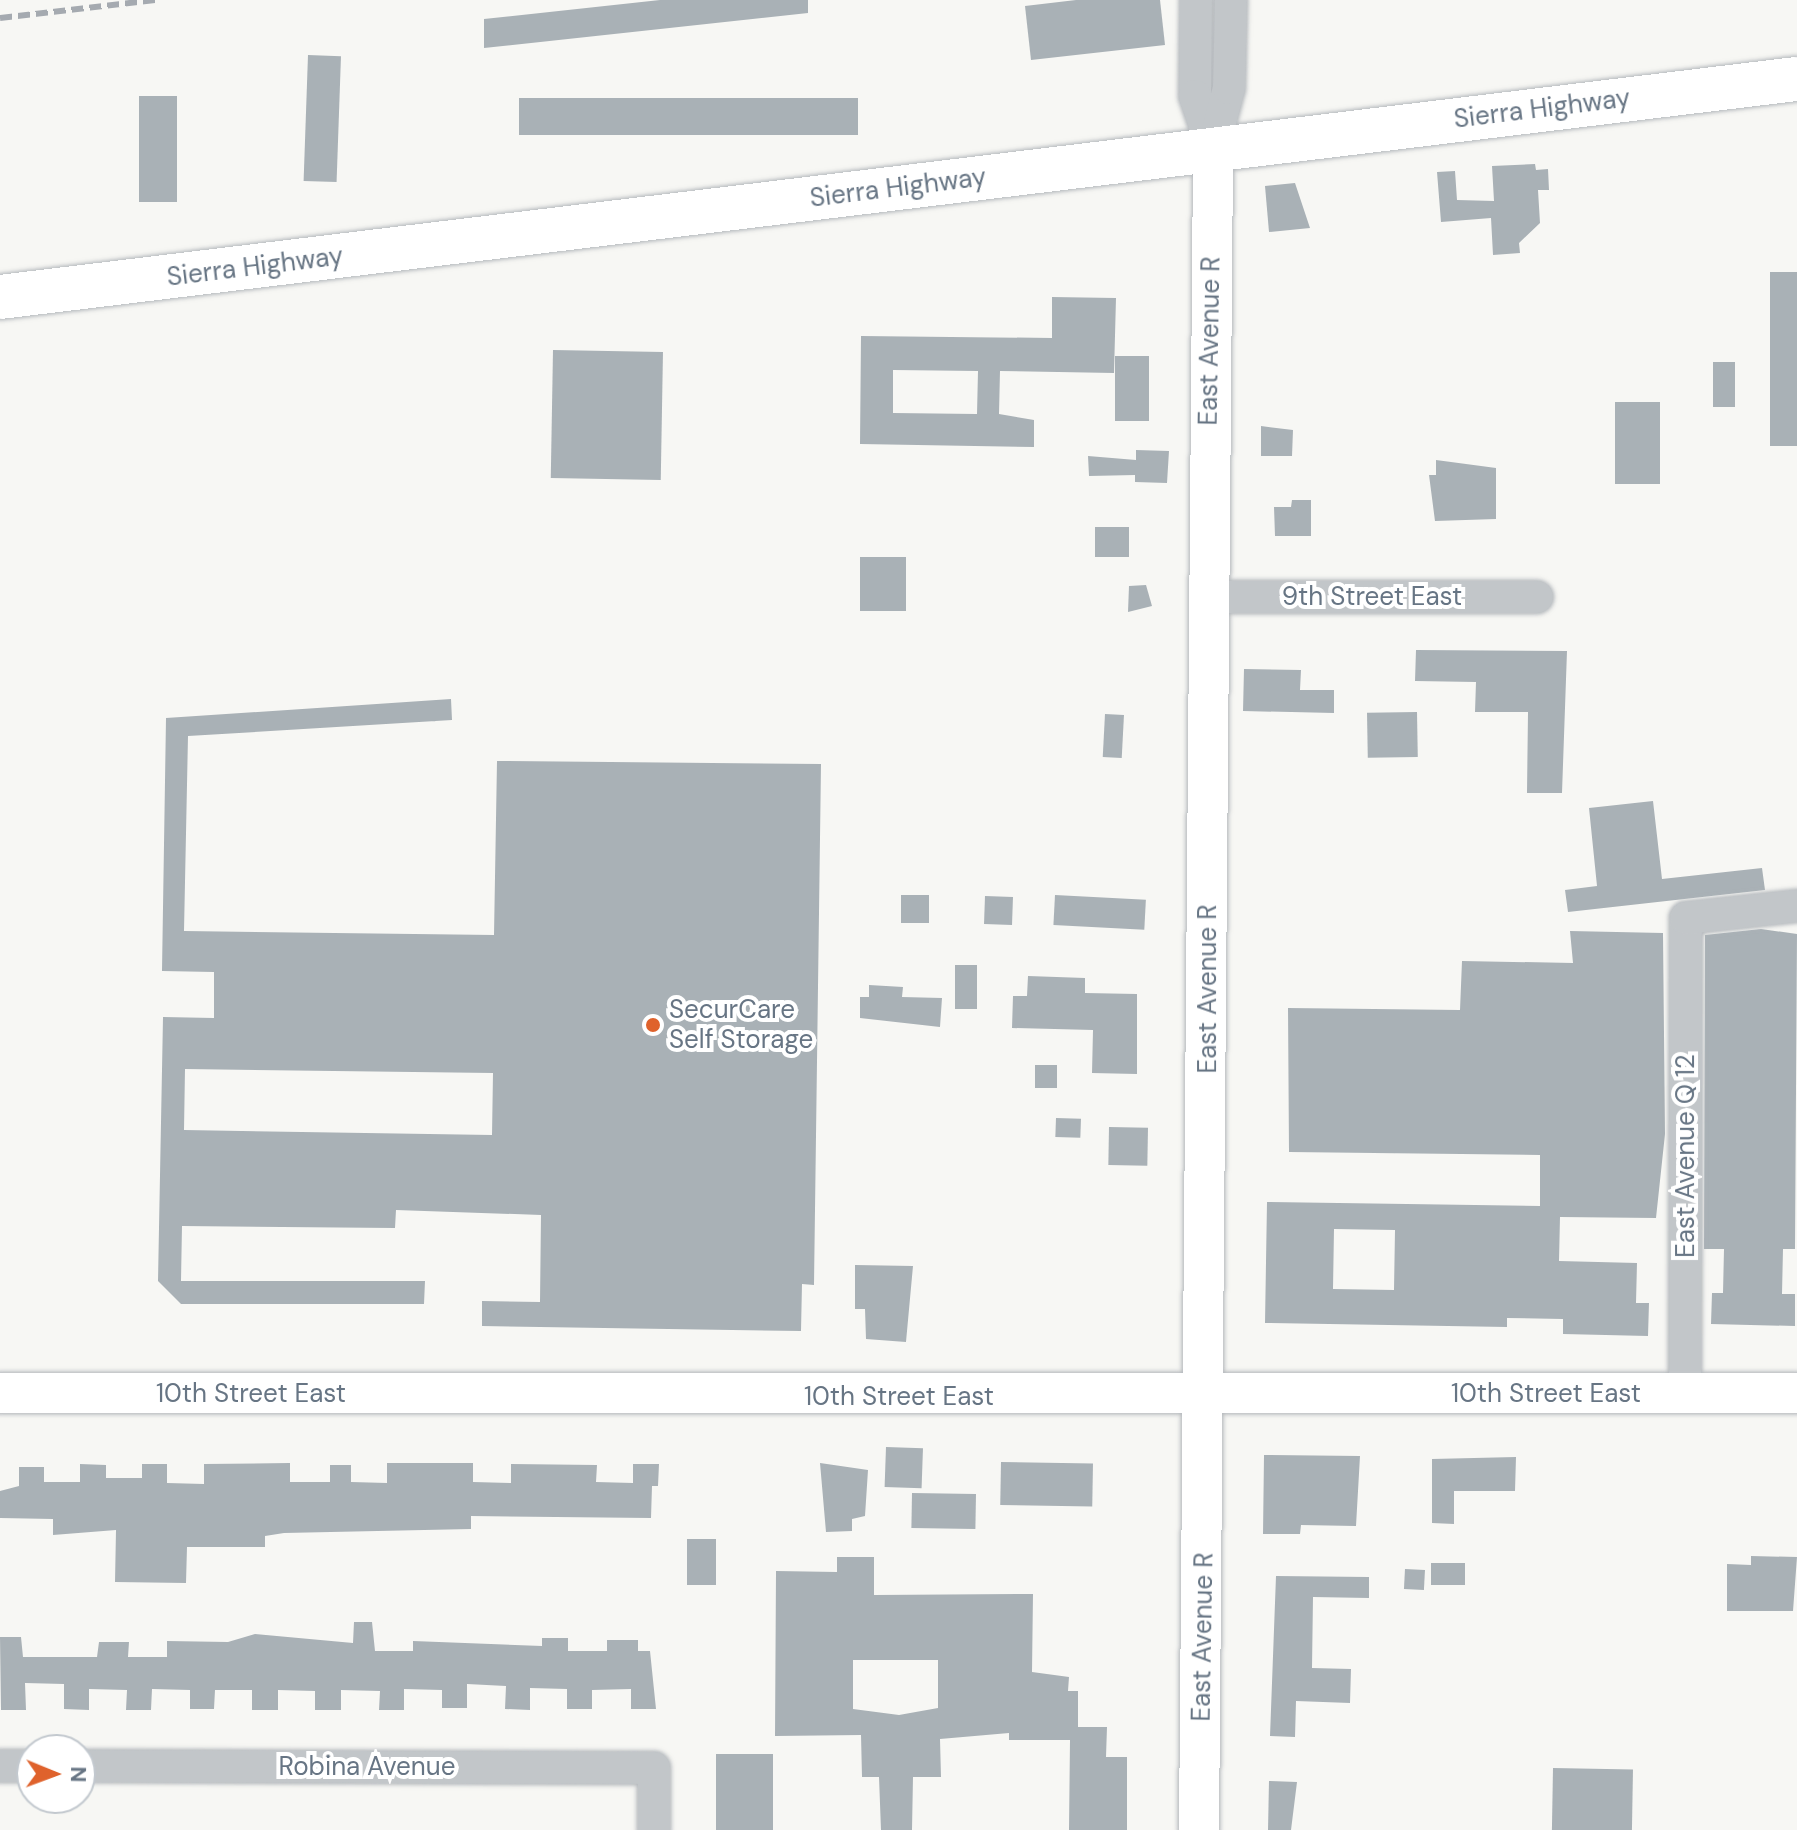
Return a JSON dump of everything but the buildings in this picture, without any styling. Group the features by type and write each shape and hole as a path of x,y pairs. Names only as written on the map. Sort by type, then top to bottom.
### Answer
{"highway":[{"name":"Sierra Highway","path":"0,297 1797,79"}],"main road":[{"name":"East Avenue R","path":"1199,1830 1207,1395 1207,597 1213,149"},
{"name":"10th Street East","path":"0,1393 1797,1393"}],"street":[{"name":"East Avenue R","path":"1196,0 1195,96 1213,149"},
{"name":"East Avenue R","path":"1213,149 1229,88 1231,0"},
{"name":"9th Street East","path":"1207,597 1537,597"},
{"name":"East Avenue Q 12","path":"1685,1393 1686,918 1797,906"},
{"name":"Robina Avenue","path":"96,1766 654,1768 654,1830"}],"railway":[{"path":"0,18 155,0"}],"place":[{"name":"SecurCare Self Storage","path":"653,1025"}]}
